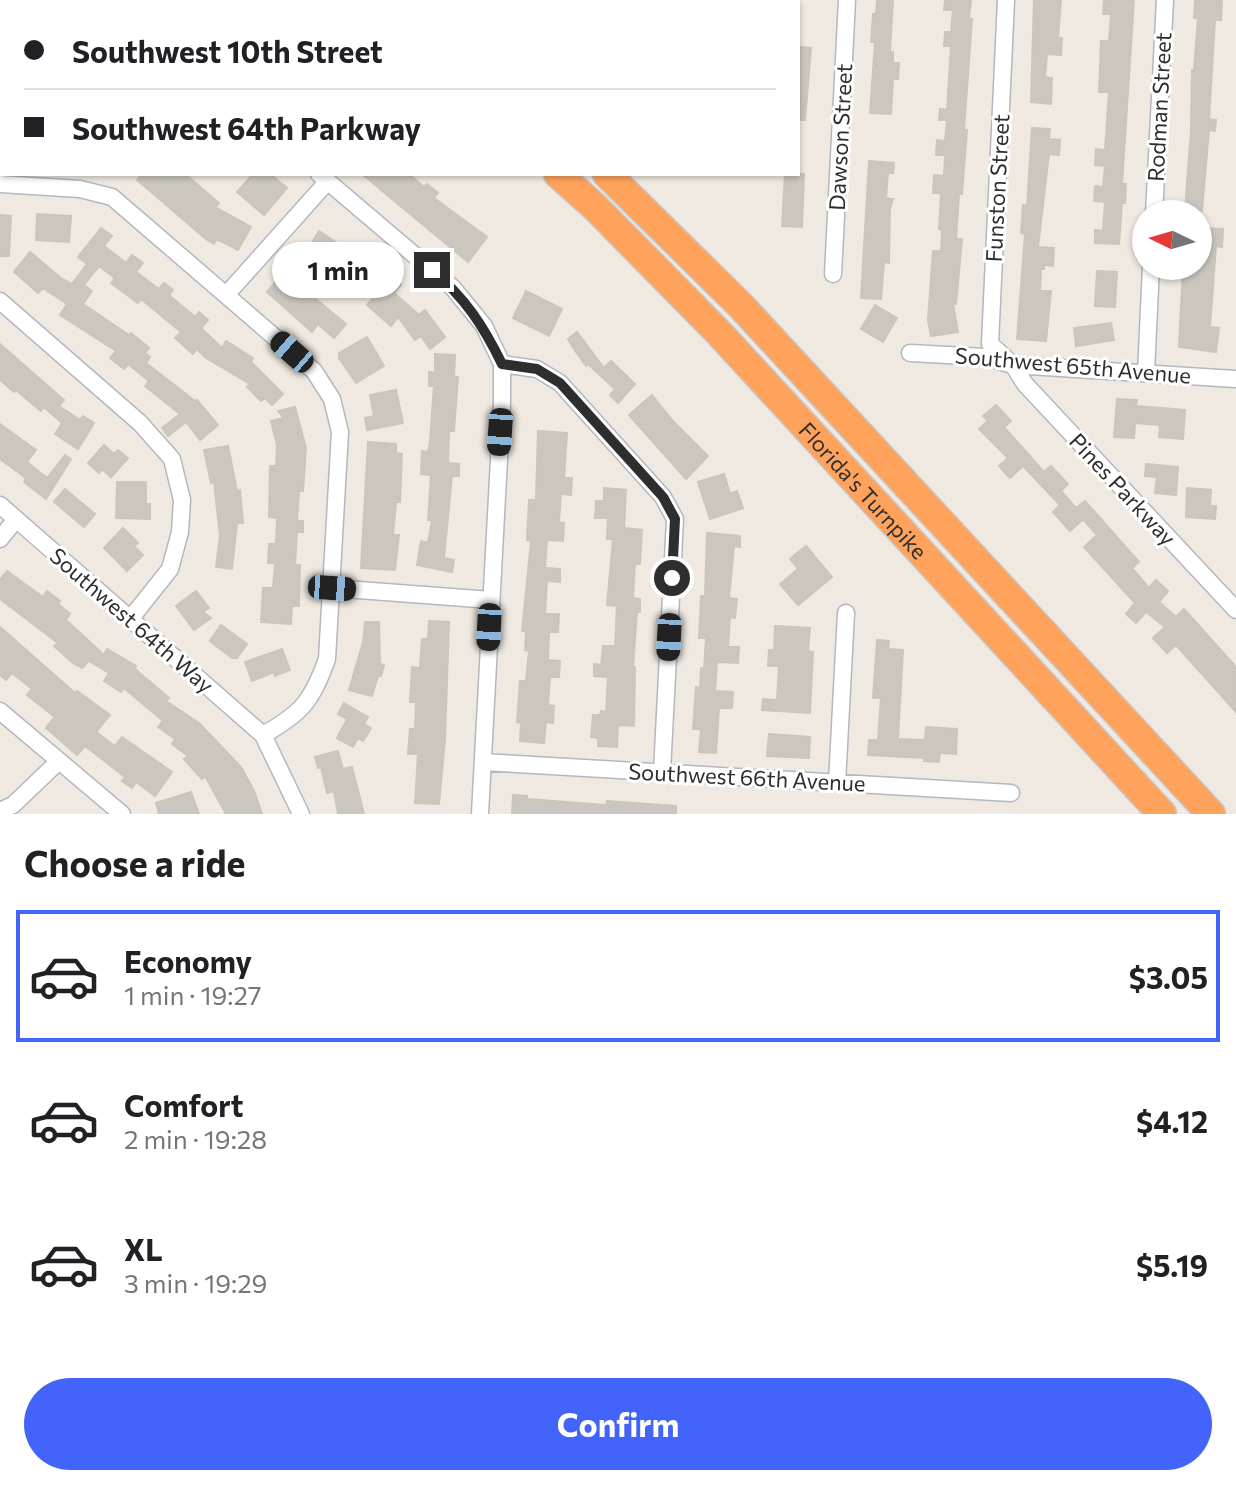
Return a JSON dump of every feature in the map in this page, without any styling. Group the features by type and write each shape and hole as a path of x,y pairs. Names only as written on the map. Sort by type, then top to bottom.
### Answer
{"highway":[{"name":"Florida's Turnpike","path":"560,176 719,333 1162,814"},
{"name":"Florida's Turnpike","path":"609,176 741,306 1211,814"}],"street":[{"name":"Dawson Street","path":"833,274 847,0"},
{"name":"Funston Street","path":"1006,0 990,344 1013,365"},
{"name":"Rodman Street","path":"1155,200 1165,0"},
{"path":"227,294 323,178 453,288 484,326 502,364 502,403 480,814"},
{"path":"0,184 80,189 112,197 314,371 332,399 340,432 327,659 315,691 292,719 263,735 301,814"},
{"path":"1146,373 1150,280"},
{"path":"0,301 140,423 172,459 182,500 180,532 170,569 131,618"},
{"name":"Southwest 65th Avenue","path":"910,353 985,357 1013,365 1236,379"},
{"path":"502,364 537,369 560,383 663,497 675,519 662,772"},
{"name":"Pines Parkway","path":"1013,365 1035,395 1236,610"},
{"name":"Southwest 64th Way","path":"0,505 263,735"},
{"path":"0,539 16,519"},
{"path":"332,588 491,600"},
{"path":"837,783 846,613"},
{"path":"0,711 122,814"},
{"path":"0,811 13,805 59,761"},
{"name":"Southwest 66th Avenue","path":"483,762 1011,793"}],"building":[{"path":"877,0 893,0 890,52 893,52 893,63 899,63 898,79 893,79 891,114 870,113 875,42 871,42"},
{"path":"945,0 971,0 969,19 972,19 964,130 967,130 956,239 962,239 956,304 953,304 958,332 931,336 928,320 933,251 941,251 942,230 939,229 941,193 933,193 934,175 944,176 945,155 936,155 937,140 945,141 947,120 939,120 940,109 947,110 951,46 944,46 945,32 951,32 953,10 944,10"},
{"path":"1034,0 1061,0 1058,38 1062,38 1061,55 1047,54 1045,77 1052,78 1051,104 1031,102"},
{"path":"1104,0 1134,0 1122,184 1126,184 1125,203 1122,203 1119,244 1095,243 1095,230 1103,231 1105,202 1094,201 1095,186 1103,187 1105,166 1095,165 1096,149 1105,150 1109,92 1099,92 1101,41 1109,41 1111,14 1103,14"},
{"path":"1195,0 1222,0 1221,20 1215,20 1209,119 1216,120 1215,131 1209,130 1203,200 1186,200 1192,70 1198,18 1194,18"},
{"path":"800,47 811,48 805,120 800,120"},
{"path":"1032,128 1050,129 1049,139 1060,140 1059,155 1049,154 1038,247 1054,248 1053,266 1044,265 1041,269 1040,291 1051,291 1046,341 1017,339 1025,234 1021,233 1023,205 1027,206"},
{"path":"869,161 894,163 893,173 888,173 886,198 893,199 889,263 884,262 881,299 861,298"},
{"path":"804,174 802,227 782,226 785,176"},
{"path":"140,176 187,176 219,203 215,207 251,227 238,250 217,239 214,244 137,180"},
{"path":"251,176 272,176 287,188 264,215 237,192"},
{"path":"364,176 411,176 424,187 427,184 438,193 434,198 487,237 468,262"},
{"path":"37,214 71,216 69,242 36,240"},
{"path":"0,215 11,216 9,256 0,256"},
{"path":"101,228 112,236 104,246 126,263 132,255 143,263 136,272 159,289 164,283 173,290 169,295 195,317 199,312 208,320 201,328 222,348 226,341 253,358 251,362 283,394 272,405 265,398 261,401 247,387 250,384 206,358 197,349 193,354 175,338 181,332 141,299 138,303 111,283 115,278 99,266 84,285 92,291 83,304 129,335 131,333 149,348 145,353 150,357 146,363 197,400 218,425 200,440 186,422 168,436 162,428 180,414 145,386 149,381 128,364 124,369 110,358 116,351 60,315 67,304 43,288 38,293 14,272 30,252 72,284 87,264 78,257"},
{"path":"1212,229 1223,229 1222,247 1216,246 1210,327 1219,328 1216,352 1179,347 1182,280 1212,280"},
{"path":"319,231 355,255 357,252 401,285 394,293 419,315 425,310 445,337 430,349 421,336 415,340 398,317 391,326 367,305 376,295 308,249"},
{"path":"290,265 316,287 310,294 346,324 334,338 318,324 312,332 267,292"},
{"path":"1097,271 1117,272 1115,307 1095,306"},
{"path":"526,291 562,309 549,336 513,318"},
{"path":"875,305 897,318 883,342 861,329"},
{"path":"1111,323 1114,340 1076,346 1074,328"},
{"path":"577,332 604,368 611,361 635,384 618,403 610,395 615,389 588,364 586,366 568,339"},
{"path":"367,337 384,366 356,383 339,358 339,353"},
{"path":"0,344 64,400 59,406 80,420 83,416 94,423 78,449 55,434 62,423 44,407 41,411 0,380"},
{"path":"435,354 455,355 454,377 458,377 454,431 449,431 448,463 459,464 459,476 452,476 444,558 454,560 452,572 417,565 421,541 428,543 432,520 428,520 431,475 421,474 422,451 428,452 430,441 434,386 429,386 429,372 435,373"},
{"path":"396,390 403,423 367,430 365,418 374,416 370,395"},
{"path":"652,395 708,456 686,479 629,415"},
{"path":"1117,399 1137,400 1136,406 1185,410 1183,439 1159,437 1160,425 1135,423 1134,438 1114,437"},
{"path":"996,405 1011,421 1004,427 1044,472 1051,466 1068,484 1061,491 1076,508 1085,501 1139,562 1132,568 1149,588 1156,580 1168,591 1159,602 1176,617 1184,609 1236,667 1236,712 1176,645 1167,653 1153,638 1165,627 1146,612 1136,623 1126,614 1135,603 1084,547 1097,535 1083,519 1070,531 1053,512 1060,505 1023,466 1010,478 999,466 1008,458 979,429 988,421 983,416"},
{"path":"295,407 306,448 297,521 303,521 303,532 297,532 295,565 300,565 299,606 292,606 291,624 261,622 263,588 273,588 275,563 268,563 269,544 276,544 277,518 269,517 270,466 276,466 277,445 271,421 284,418 278,411"},
{"path":"0,424 36,450 27,462 47,478 65,455 71,459 46,499 24,482 26,478 0,459"},
{"path":"538,431 567,433 564,478 572,478 571,495 561,494 559,522 564,523 563,541 547,540 545,568 560,569 560,582 547,581 545,614 559,614 558,632 549,632 548,660 560,661 559,677 550,677 548,705 554,706 553,723 546,722 544,743 520,741 521,723 517,722 520,681 526,681 529,651 525,650 526,631 522,631 531,541 527,540 529,500 536,500"},
{"path":"368,442 396,444 396,453 402,454 400,502 396,502 393,535 399,535 395,570 361,568"},
{"path":"104,445 114,454 118,450 128,458 111,477 102,469 99,473 88,463"},
{"path":"228,446 237,491 240,490 243,523 237,523 232,569 216,567 220,536 214,482 211,483 204,450"},
{"path":"1146,464 1178,467 1176,495 1155,493 1157,477 1145,476"},
{"path":"724,474 730,494 737,491 743,508 710,519 698,482"},
{"path":"117,482 146,482 150,519 116,518"},
{"path":"604,488 626,490 624,528 642,530 640,564 635,564 633,598 640,599 633,667 634,726 618,725 617,747 598,746 598,738 591,737 593,715 606,712 608,677 594,676 594,664 601,665 603,646 615,646 617,606 607,605 613,539 607,539 608,518 595,518 596,501 604,501"},
{"path":"1187,488 1211,490 1210,506 1216,506 1215,519 1186,517"},
{"path":"65,489 95,514 84,527 54,502"},
{"path":"123,528 138,543 134,546 143,555 127,571 104,548"},
{"path":"707,533 740,536 740,547 734,546 729,598 737,599 735,618 730,617 728,647 739,647 738,663 717,662 715,691 733,692 732,708 719,708 716,753 699,752 701,729 693,729 696,687 700,688 701,668 704,669 706,638 699,638 701,596 705,596"},
{"path":"806,546 832,577 798,605 780,584 798,569 790,559"},
{"path":"7,571 43,597 47,591 60,601 58,604 70,614 66,620 104,655 107,649 136,666 135,669 169,698 166,701 199,723 241,767 262,814 226,814 205,776 202,779 184,759 188,756 172,744 175,739 158,727 163,721 124,688 121,692 104,681 109,673 89,661 82,668 73,663 54,646 58,643 0,599 0,580"},
{"path":"196,591 209,608 203,612 211,618 194,630 176,606"},
{"path":"429,621 449,622 445,739 439,804 415,803 418,754 408,754 410,729 415,729 416,702 410,702 412,667 420,668 422,639 428,639"},
{"path":"365,622 379,622 380,664 384,665 372,696 349,690 363,642"},
{"path":"221,625 247,644 237,658 232,658 210,641"},
{"path":"775,626 810,628 808,651 813,652 810,713 762,710 763,699 777,700 779,666 768,666 769,650 774,650"},
{"path":"0,627 75,693 77,691 110,715 96,732 115,746 122,737 172,772 155,796 136,782 132,788 122,781 125,777 85,746 77,755 46,728 55,717 27,695 32,689 12,673 6,680 0,675"},
{"path":"877,640 889,641 888,649 903,650 898,739 925,740 926,727 957,729 956,754 940,753 939,762 924,761 924,758 868,755 869,740 878,740 881,698 873,698"},
{"path":"282,649 290,670 275,676 274,672 252,681 245,662"},
{"path":"344,703 368,717 364,724 371,728 363,741 358,738 353,747 337,738 347,719 338,714"},
{"path":"769,734 810,737 809,758 767,756"},
{"path":"338,751 343,769 352,767 364,814 338,814 334,791 327,793 321,767 318,768 315,757"},
{"path":"191,792 199,814 159,814 156,803"},
{"path":"513,795 527,796 527,799 606,805 607,801 676,806 676,814 512,814"}],"route":[{"path":"432,270 453,288 484,326 502,364 537,369 560,383 663,497 675,519 672,578"}]}
